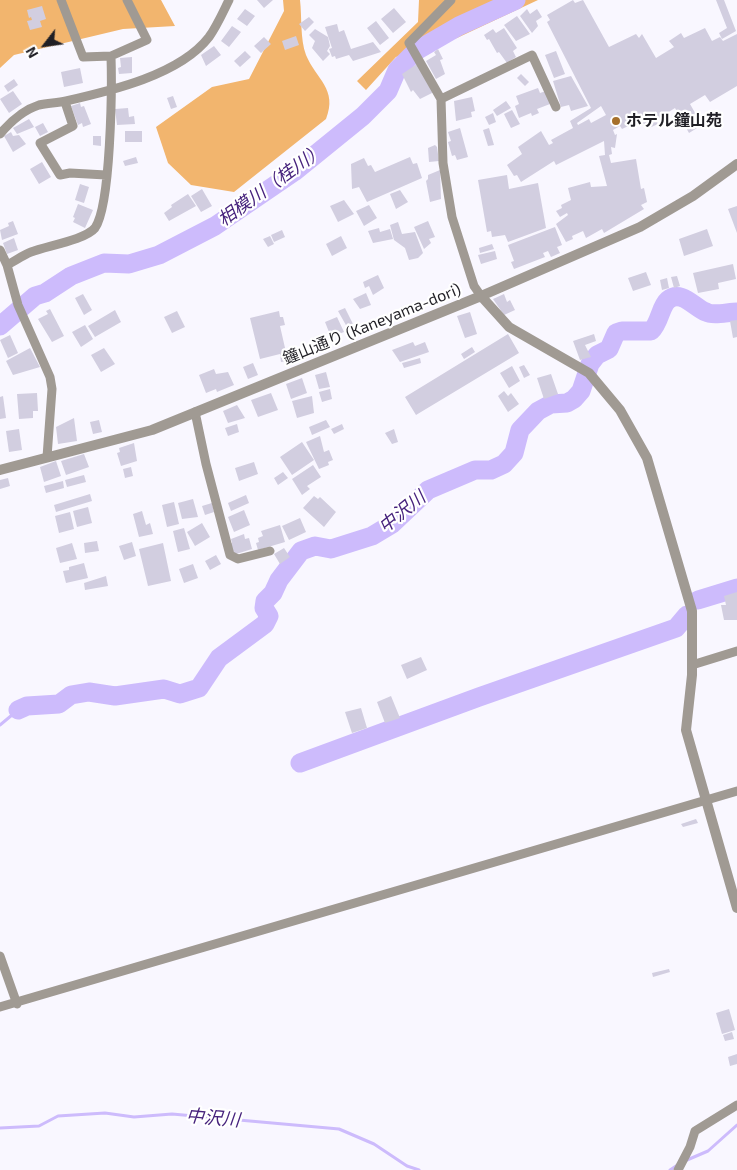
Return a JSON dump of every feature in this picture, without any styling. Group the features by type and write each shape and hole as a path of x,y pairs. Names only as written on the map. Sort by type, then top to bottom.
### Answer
{"street":[{"path":"60,0 83,57 111,56 148,40 127,0"},
{"path":"0,134 13,118 40,105 65,102 112,90 169,68 198,48 209,37 230,0"},
{"path":"451,0 409,43 441,99 443,163 452,217 471,278 480,296 509,327 589,373 620,410 646,458 692,612 692,665 686,730 737,908"},
{"path":"441,99 532,55 556,107"},
{"path":"7,265 29,253 85,235 95,228 103,198 106,174 112,90 111,56"},
{"path":"65,102 73,126 40,143 60,175 106,174"},
{"name":"鐘山通り (Kaneyama-dori)","path":"0,470 152,430 480,296 648,223 693,196 737,164"},
{"path":"0,250 7,265 18,305 50,377 52,388 47,457"},
{"path":"195,412 206,464 230,555 238,559 270,551"},
{"path":"692,665 737,651"},
{"path":"0,1007 17,1004 737,791"},
{"path":"0,956 17,1004"},
{"path":"678,1170 690,1148 695,1131 737,1105"}],"shaded area":[{"path":"0,0 161,0 175,26 123,29 14,55 0,68"},
{"path":"283,0 300,0 304,49 310,63 328,92 329,109 326,119 234,192 191,185 168,163 156,127 212,87 249,79 284,11"},
{"path":"419,0 538,0 457,38 396,57 366,90 357,81 418,22"}],"building":[{"path":"257,0 273,0 264,8"},
{"name":"ホテル鐘山苑","path":"573,0 575,3 583,0 609,47 636,34 639,38 642,34 656,58 674,47 669,41 681,33 684,38 705,28 712,41 720,37 723,41 737,34 737,86 710,102 705,95 690,104 702,125 689,133 675,108 656,120 658,124 647,129 641,120 622,129 620,126 613,130 615,135 617,134 615,148 611,147 612,154 609,155 611,163 636,159 641,189 644,188 647,202 641,205 644,209 604,233 602,229 586,238 583,231 572,236 573,239 566,242 556,224 568,215 567,213 560,217 556,211 562,208 561,205 571,200 568,188 590,182 591,187 607,186 599,156 605,155 604,141 556,165 554,161 521,182 517,175 514,176 507,165 522,154 518,147 541,131 549,145 553,143 551,140 573,128 570,121 591,108 547,22 550,20 547,15","holes":["601,106 606,115 591,123 589,119 578,125 577,123"]},
{"path":"716,0 724,0 736,31 722,39 719,33 727,28"},
{"path":"42,6 46,19 40,21 42,27 30,30 27,21 32,20 31,17 29,18 27,10"},
{"path":"394,8 406,22 393,33 381,19"},
{"path":"245,9 255,16 247,26 237,19"},
{"path":"527,9 530,14 537,9 542,17 536,21 538,26 532,33 520,16"},
{"path":"517,16 530,34 516,41 504,25"},
{"path":"309,17 314,22 305,31 299,24"},
{"path":"376,21 389,38 380,45 367,28"},
{"path":"337,24 339,32 344,30 351,49 373,42 381,52 353,61 349,55 336,59 335,56 332,57 329,49 332,48 325,27"},
{"path":"232,26 241,32 229,47 221,41"},
{"path":"504,28 517,48 513,51 516,57 507,63 484,35 493,29 496,33"},
{"path":"315,29 328,37 330,46 327,51 330,54 323,61 312,48 315,41 309,35"},
{"path":"296,36 299,45 285,50 282,41"},
{"path":"264,37 271,44 261,53 254,46"},
{"path":"214,46 221,55 206,66 201,55"},
{"path":"438,49 443,59 440,60 445,74 436,79 426,61 436,55 434,52"},
{"path":"245,51 251,57 240,67 234,61"},
{"path":"556,51 565,74 554,78 545,55"},
{"path":"132,57 132,73 119,74 118,68 121,67 120,58"},
{"path":"417,64 434,92 420,99 413,90 411,92 402,74"},
{"path":"80,68 83,83 64,87 61,72"},
{"path":"521,74 529,82 525,86 517,78"},
{"path":"571,76 588,106 571,111 569,105 561,107 553,81"},
{"path":"14,79 18,85 8,92 4,86"},
{"path":"538,88 540,93 546,91 550,104 537,109 539,113 532,116 531,113 519,118 515,106 519,104 516,96"},
{"path":"13,91 22,104 9,113 0,99"},
{"path":"173,96 177,107 171,109 167,98"},
{"path":"472,97 475,111 471,112 472,117 456,121 454,101"},
{"path":"506,101 511,108 497,116 493,110"},
{"path":"80,103 81,107 84,106 91,124 83,127 82,123 78,125 71,106"},
{"path":"128,108 129,117 134,116 135,124 117,125 115,109"},
{"path":"512,110 520,124 511,128 504,114"},
{"path":"493,113 496,122 489,125 485,117"},
{"path":"29,119 34,127 17,134 13,128"},
{"path":"43,123 48,132 40,136 35,127"},
{"path":"460,128 468,157 457,160 455,155 452,156 448,142 451,141 448,132"},
{"path":"489,128 494,145 488,146 483,130"},
{"path":"125,131 142,131 142,142 125,142"},
{"path":"11,132 13,136 19,135 26,144 13,152 4,136"},
{"path":"93,136 101,136 101,146 93,145"},
{"path":"435,145 439,161 429,162 428,148"},
{"path":"136,157 138,163 125,166 123,161"},
{"path":"410,157 413,164 417,163 422,178 367,202 359,187 352,189 351,164 364,158 368,166 371,165 375,172"},
{"path":"42,162 51,177 39,184 30,169"},
{"path":"440,170 441,199 430,202 426,181 428,175"},
{"path":"507,175 509,189 538,183 546,228 508,242 505,235 492,237 491,231 487,232 478,180"},
{"path":"80,184 89,187 84,203 75,200"},
{"path":"202,189 212,206 201,212 191,196"},
{"path":"400,190 408,202 396,209 390,194"},
{"path":"188,194 196,206 169,221 164,213 172,207 171,205"},
{"path":"344,200 354,214 338,222 330,206"},
{"path":"78,204 93,210 85,228 73,222"},
{"path":"369,205 377,218 364,226 356,211"},
{"path":"737,206 737,233 728,209"},
{"path":"13,221 18,234 2,240 0,230 9,226 8,223"},
{"path":"428,221 435,237 429,239 431,243 424,249 414,227"},
{"path":"398,222 402,234 415,232 423,253 418,258 409,260 405,248 394,240 390,225"},
{"path":"555,227 562,245 557,247 560,253 551,257 548,251 543,253 545,257 514,269 511,262 514,261 508,245"},
{"path":"379,228 380,232 390,229 393,239 373,243 368,231"},
{"path":"707,229 713,246 684,256 679,239"},
{"path":"282,230 285,237 274,242 271,235"},
{"path":"270,236 274,244 268,247 263,239"},
{"path":"341,236 347,248 332,256 326,244"},
{"path":"14,238 18,250 7,254 3,243"},
{"path":"492,244 494,249 480,253 479,248"},
{"path":"495,251 497,259 481,264 478,255"},
{"path":"733,264 736,279 718,283 719,289 698,293 693,273"},
{"path":"646,272 651,285 633,291 628,278"},
{"path":"378,275 384,288 373,295 369,286 365,288 363,282"},
{"path":"677,276 680,286 674,288 671,277"},
{"path":"667,278 669,288 662,290 660,280"},
{"path":"366,293 371,305 360,309 353,299"},
{"path":"83,294 92,310 84,315 75,298"},
{"path":"504,294 507,302 510,300 515,310 504,315 493,299"},
{"path":"345,308 353,324 347,327 338,311"},
{"path":"50,309 64,336 52,342 38,319 48,314 46,311"},
{"path":"115,310 121,322 95,337 88,326"},
{"path":"177,311 185,327 172,333 164,317"},
{"path":"279,311 285,325 280,326 288,361 281,362 280,354 260,359 250,318"},
{"path":"470,312 477,334 465,338 457,316"},
{"path":"337,317 344,332 331,337 325,322"},
{"path":"737,320 737,337 733,338 730,321"},
{"path":"85,325 93,339 81,347 72,332"},
{"path":"508,334 519,353 416,415 405,397"},
{"path":"594,334 596,341 585,345 591,357 580,360 573,341"},
{"path":"10,335 18,353 8,358 0,340"},
{"path":"413,342 415,346 425,342 429,352 400,362 392,350"},
{"path":"472,347 475,352 464,359 461,354"},
{"path":"30,348 40,367 13,375 6,361"},
{"path":"104,348 115,364 101,372 91,355"},
{"path":"420,358 421,363 404,368 402,363"},
{"path":"253,363 258,375 248,379 243,367"},
{"path":"524,365 530,375 524,378 519,367"},
{"path":"512,366 520,381 509,388 500,373"},
{"path":"214,369 216,374 228,372 234,385 217,392 216,389 206,393 199,375"},
{"path":"326,372 330,387 319,389 315,375"},
{"path":"551,374 558,394 544,399 537,378"},
{"path":"302,378 307,393 291,399 286,384"},
{"path":"330,389 332,399 322,402 319,392"},
{"path":"504,391 508,396 511,393 519,404 508,412 498,396"},
{"path":"37,393 38,411 33,411 33,418 19,419 17,394"},
{"path":"271,393 278,410 258,417 251,400"},
{"path":"3,396 6,418 0,419 0,397"},
{"path":"312,396 314,413 297,418 292,401"},
{"path":"237,405 245,418 228,423 223,411"},
{"path":"74,418 77,441 58,444 56,427"},
{"path":"99,420 102,432 93,434 90,422"},
{"path":"326,420 330,427 312,435 309,427"},
{"path":"237,424 239,432 228,436 225,428"},
{"path":"342,424 344,429 334,434 331,429"},
{"path":"19,429 22,450 9,452 6,431"},
{"path":"394,429 398,442 392,444 385,433"},
{"path":"320,436 324,452 329,450 333,460 328,462 329,465 319,469 306,442"},
{"path":"302,442 314,460 292,475 280,457"},
{"path":"134,443 137,461 121,466 117,453 120,452 119,448"},
{"path":"84,454 89,467 66,475 61,461"},
{"path":"56,461 61,476 44,482 40,467"},
{"path":"254,462 258,474 239,481 235,468"},
{"path":"313,465 321,477 307,486 310,489 302,495 292,479"},
{"path":"131,467 133,476 125,478 123,469"},
{"path":"283,472 288,478 278,485 274,478"},
{"path":"84,475 86,482 67,487 65,480"},
{"path":"8,478 10,486 0,489 0,480"},
{"path":"63,481 64,488 46,493 44,486"},
{"path":"90,494 92,501 56,512 54,505"},
{"path":"246,495 249,503 231,511 228,503"},
{"path":"314,496 318,499 320,497 336,512 324,527 303,508"},
{"path":"193,499 198,517 182,519 178,503"},
{"path":"174,502 179,524 167,527 162,505"},
{"path":"212,503 214,512 205,515 202,506"},
{"path":"88,507 92,523 77,527 73,511"},
{"path":"244,510 250,525 234,532 228,517"},
{"path":"142,511 146,525 150,523 153,534 139,537 133,514"},
{"path":"70,512 74,529 59,533 55,516"},
{"path":"300,518 306,532 289,540 282,526"},
{"path":"202,523 210,537 195,546 187,532"},
{"path":"280,525 285,542 258,550 256,543 259,542 258,538 263,536 261,531"},
{"path":"184,528 190,549 178,552 173,531"},
{"path":"244,534 245,539 249,538 252,549 233,555 231,539"},
{"path":"97,541 99,551 85,553 84,543"},
{"path":"132,542 136,556 124,560 119,546"},
{"path":"72,543 77,559 60,563 56,548"},
{"path":"163,543 171,581 148,586 139,549"},
{"path":"284,548 290,557 280,564 274,554"},
{"path":"216,555 221,564 210,570 205,561"},
{"path":"84,563 88,578 66,583 63,571 69,570 69,567"},
{"path":"193,564 198,578 184,583 179,569"},
{"path":"106,576 108,586 85,590 84,583"},
{"path":"737,592 737,620 724,620 721,605 726,605 724,596"},
{"path":"421,657 427,670 407,679 401,665"},
{"path":"391,696 400,718 385,723 377,702"},
{"path":"361,708 367,728 352,733 345,712"},
{"path":"696,819 698,823 683,827 681,824"},
{"path":"669,969 670,972 653,977 652,973"},
{"path":"729,1009 735,1030 722,1034 716,1013"},
{"path":"732,1032 734,1039 725,1041 723,1035"},
{"path":"737,1054 737,1064 730,1066 728,1057"}],"waterway":[{"name":"相模川（桂川）","path":"0,326 35,296 45,293 71,276 104,263 129,264 159,255 215,226 294,172 363,116 388,91 397,70 416,51 459,26 516,0"},
{"name":"中沢川","path":"18,710 27,706 59,704 71,695 89,692 115,696 164,689 180,694 199,688 219,658 265,624 269,616 264,608 265,601 273,593 279,580 301,551 315,546 331,549 372,536 392,524 428,490 475,470 491,470 504,464 514,453 520,430 538,411 551,404 567,403 574,399 581,391 590,364 597,355 609,349 616,333 622,331 651,331 665,303 673,297 688,300 709,313 737,312"},
{"name":"中沢川","path":"698,600 737,588"},
{"name":"中沢川","path":"300,763 479,697 676,628 687,615"},
{"name":"中沢川","path":"0,725 18,710"},
{"name":"中沢川","path":"0,1128 39,1126 58,1116 105,1113 134,1117 172,1114 339,1129 374,1144 407,1166 419,1170"},
{"name":"中沢川","path":"687,1160 708,1151 737,1125"},
{"name":"中沢川","path":"670,1170 679,1164"}],"place":[{"name":"ホテル鐘山苑","path":"616,121"}]}
